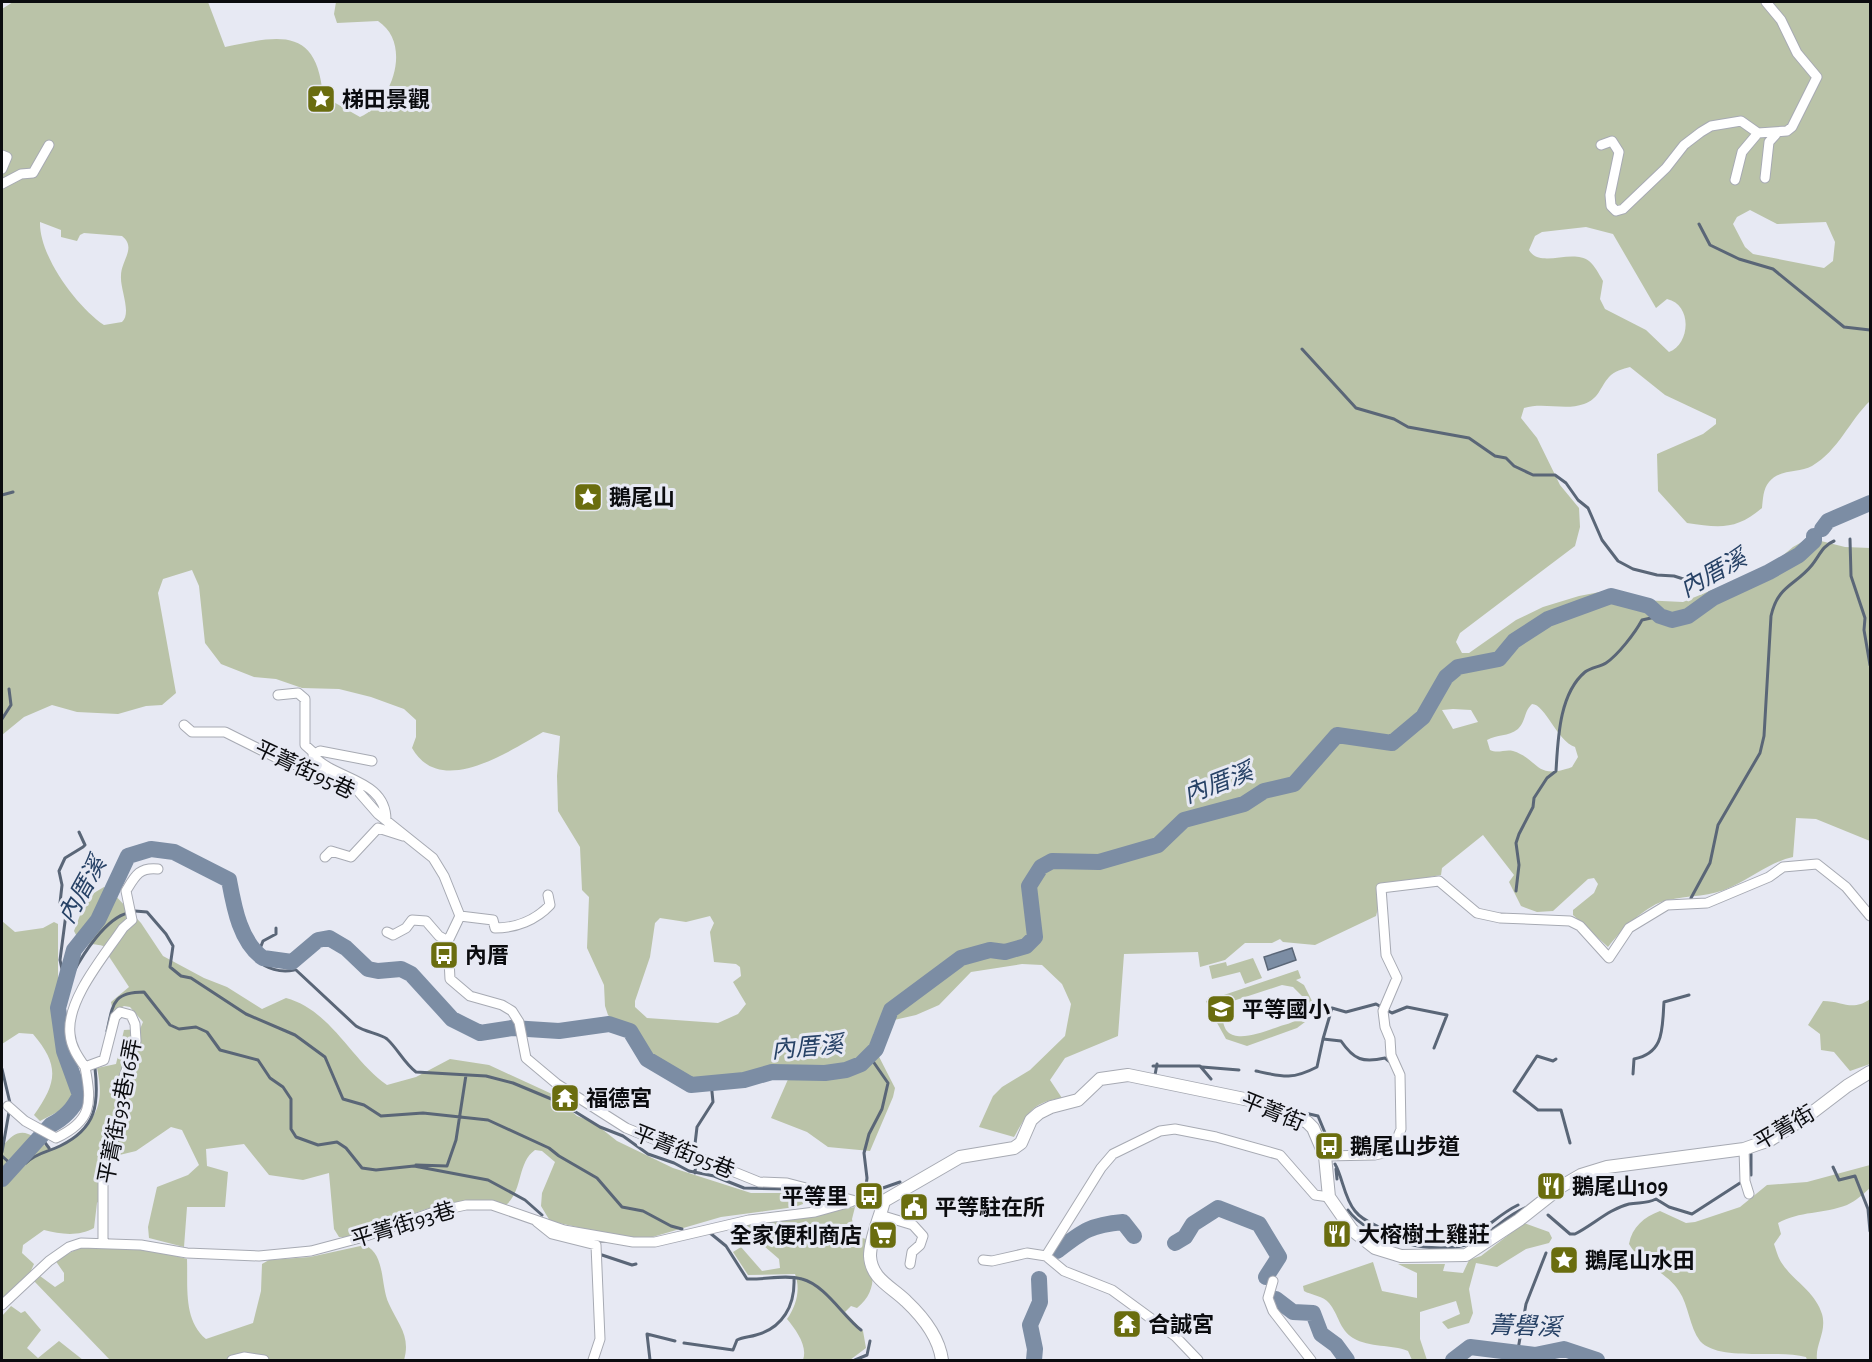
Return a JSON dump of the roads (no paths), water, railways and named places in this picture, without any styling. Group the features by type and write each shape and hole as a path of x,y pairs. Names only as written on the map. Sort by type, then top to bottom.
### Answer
{"street":[{"path":"1601,145 1612,141 1619,152 1610,195 1611,206 1616,211 1623,209 1666,168 1684,145 1711,126 1741,121 1758,134 1787,131 1792,127 1817,77 1797,53 1781,20 1766,2"},
{"path":"1765,178 1769,142 1777,133"},
{"path":"1735,180 1742,152 1758,134"},
{"path":"2,184 21,174 33,173 49,145"},
{"path":"2,155 7,157 2,169"},
{"path":"278,695 298,693 305,699 305,745 314,753 316,759 344,776 360,781 372,791 380,801 386,820"},
{"name":"平菁街95巷","path":"188,728 225,732 298,767 317,769 357,790 403,836 433,858 444,876 460,916"},
{"path":"314,753 320,751 372,761"},
{"path":"325,857 331,851 351,857 378,828 403,836"},
{"path":"1325,1156 1384,1153 1393,1146 1401,1129 1400,1075 1391,1055 1390,1039 1385,1027 1383,1011 1397,978 1386,955 1381,888 1438,881 1477,914 1500,918 1570,921 1580,926 1609,958 1629,928 1667,905 1707,903 1769,877 1783,867 1817,864 1846,887 1870,916"},
{"path":"85,1067 73,1048 70,1034 70,1021 75,1002 123,927 132,920 126,891 137,873 147,867 159,868"},
{"path":"387,932 393,935 406,928 412,920 426,921 439,936 448,941 460,916 493,920 495,927 507,928 540,915 550,905 548,895"},
{"name":"平菁街95巷","path":"448,941 450,979 470,996 502,1005 512,1011 519,1022 526,1058 557,1084 626,1128 759,1182 787,1183 856,1201 884,1202"},
{"name":"平菁街93巷16弄","path":"8,1106 25,1121 56,1138 76,1126 86,1114 90,1100 85,1067 104,1060 115,1017 120,1012 131,1015 135,1024 136,1041 123,1080 124,1110 103,1170 103,1242"},
{"name":"平菁街","path":"884,1202 960,1157 1014,1148 1021,1143 1031,1120 1039,1113 1051,1107 1078,1100 1093,1083 1107,1077 1142,1077 1259,1102 1307,1122 1313,1128 1325,1156 1329,1197 1353,1230 1375,1248 1401,1256 1466,1255 1520,1220 1562,1186 1581,1175 1607,1167 1744,1149 1770,1140 1870,1072"},
{"path":"1046,1256 1101,1168 1113,1154 1160,1131 1175,1129 1216,1137 1280,1155 1315,1195 1329,1197"},
{"path":"1744,1149 1745,1181 1749,1194"},
{"name":"平菁街93巷","path":"2,1305 49,1261 69,1247 103,1242 141,1245 188,1253 260,1256 311,1251 466,1204 492,1205 564,1230 633,1242 656,1242 749,1220 815,1212 856,1201"},
{"path":"884,1202 870,1254 872,1266 879,1279 906,1301 927,1324 941,1352 942,1360"},
{"path":"880,1215 913,1225 923,1236 920,1245 912,1251 910,1264"},
{"path":"537,1222 552,1234 597,1245 600,1339 594,1360"},
{"path":"983,1260 992,1262 1027,1253 1046,1256 1064,1271 1112,1290 1175,1336 1198,1360"},
{"path":"1273,1281 1268,1298 1273,1311 1311,1360"},
{"path":"233,1360 244,1357 264,1360"}],"water":[{"path":"1292,948 1296,960 1268,970 1264,957"}],"waterway":[{"path":"1699,224 1710,245 1739,259 1773,269 1844,327 1870,330"},
{"path":"1302,349 1356,408 1394,419 1408,427 1469,438 1495,456 1506,458 1514,466 1533,475 1555,475 1566,483 1578,500 1588,508 1602,540 1618,561 1633,569 1657,575 1674,576 1699,584"},
{"path":"2,495 13,492"},
{"name":"內厝溪","path":"1822,529 1828,521 1870,503"},
{"name":"內厝溪","path":"2,1179 51,1125 68,1113 80,1095 64,1051 58,1008 74,950 98,920 128,856 151,849 174,852 229,880 243,933 255,951 263,958 292,962 318,940 329,938 346,948 368,969 378,971 401,969 411,974 452,1019 480,1033 512,1028 559,1031 609,1024 630,1031 647,1059 691,1085 744,1080 772,1072 825,1073 846,1070 861,1064 876,1049 891,1010 961,958 990,950 1005,952 1026,946 1035,937 1029,886 1041,867 1052,861 1099,862 1158,845 1184,820 1244,804 1264,791 1294,784 1337,735 1392,743 1423,717 1446,677 1458,667 1499,659 1514,641 1548,619 1611,596 1649,606 1660,616 1672,620 1688,616 1713,598 1799,555 1814,541 1814,536"},
{"path":"1850,539 1851,576 1865,618 1864,630 1870,665"},
{"path":"1691,898 1710,863 1718,825 1760,753 1764,736 1771,616 1774,606 1783,592 1806,572 1824,548 1834,541"},
{"path":"1516,891 1519,865 1516,843 1533,807 1534,798 1547,778 1556,771 1562,718 1570,692 1585,672 1606,663 1616,655 1642,620 1660,616"},
{"path":"2,719 11,705 9,689"},
{"path":"79,832 85,845 65,858 59,871 62,885 60,903 66,914 60,960 62,969 73,973 89,947 104,929 120,916 128,913"},
{"path":"135,911 147,912 166,934 173,946 170,967 181,976 191,978 246,1014 295,1035 325,1057 343,1099 364,1105 381,1116 423,1113 488,1120 549,1148 597,1178 622,1207 643,1211 671,1226 682,1229"},
{"path":"276,928 276,934 263,941 256,959 269,968 284,971 294,970 292,962"},
{"path":"296,970 356,1026 387,1039 416,1072 486,1076 513,1083 561,1103 600,1127 623,1136 648,1154 689,1171 714,1176 744,1188 789,1189 802,1192"},
{"path":"107,1031 113,1007 120,997 144,992 170,1025 179,1029 196,1027 207,1032 220,1050 258,1060 270,1078 283,1087 291,1099 291,1129 296,1137 318,1145 337,1142 346,1148 362,1168 376,1170 414,1166 488,1180 525,1200 542,1215"},
{"path":"1633,1074 1634,1059 1644,1056 1657,1045 1662,1030 1664,1002 1689,995"},
{"path":"1323,1039 1332,1008 1346,1012 1376,1004 1392,1013 1407,1007 1447,1015 1434,1048"},
{"path":"1256,1071 1294,1076 1317,1067 1323,1039 1341,1041 1355,1056 1365,1060 1385,1058 1390,1062"},
{"path":"1556,1059 1553,1061 1537,1056 1514,1091 1538,1110 1561,1110 1570,1143"},
{"path":"865,1195 867,1178 864,1153 869,1134 882,1109 888,1083 870,1057"},
{"path":"1155,1075 1157,1064"},
{"path":"1153,1066 1200,1066 1211,1079"},
{"path":"1202,1067 1239,1070"},
{"path":"26,1163 72,1139 88,1123 95,1104 95,1068"},
{"path":"2,1069 10,1103"},
{"path":"416,1165 447,1166 456,1140 466,1075"},
{"path":"695,1144 697,1127 713,1102 711,1082"},
{"path":"1296,1111 1318,1116 1328,1140"},
{"path":"2,1152 9,1112"},
{"path":"40,1136 49,1148"},
{"path":"1751,1154 1751,1175"},
{"path":"2,1156 13,1166 19,1167"},
{"path":"695,1173 696,1160"},
{"path":"1335,1164 1348,1200 1355,1211 1377,1226 1411,1237 1429,1240 1461,1240 1472,1236 1518,1205"},
{"path":"1833,1167 1839,1180 1855,1176 1868,1209 1870,1231"},
{"path":"1336,1169 1337,1179"},
{"path":"860,1196 900,1182"},
{"path":"1548,1215 1570,1234 1575,1234 1622,1206 1656,1199 1669,1207 1692,1214 1740,1183"},
{"name":"菁礐溪","path":"1175,1243 1185,1237 1193,1224 1218,1208 1259,1224 1279,1257 1266,1277"},
{"path":"1348,1210 1358,1221 1387,1237 1423,1247 1440,1248 1471,1243 1525,1208"},
{"name":"菁礐溪","path":"1057,1251 1081,1234 1102,1225 1123,1222 1134,1236"},
{"path":"710,1233 726,1246 747,1279 789,1277 810,1282 826,1294 861,1330"},
{"path":"1517,1355 1526,1304 1546,1253"},
{"path":"602,1255 632,1265 636,1264"},
{"path":"684,1343 733,1350 737,1340 765,1332 786,1314 792,1298 794,1279"},
{"name":"菁礐溪","path":"1034,1360 1035,1349 1030,1325 1040,1302 1039,1279"},
{"name":"菁礐溪","path":"1276,1299 1293,1312 1313,1313 1321,1334 1336,1345 1347,1360"},
{"path":"650,1360 647,1334 675,1341"},
{"path":"855,1360 867,1355 870,1341"},
{"name":"菁礐溪","path":"1453,1360 1470,1347 1535,1355 1564,1349 1597,1360"}],"place":[{"name":"梯田景觀","path":"321,99"},
{"name":"鵝尾山","path":"588,497"},
{"name":"內厝","path":"444,955"},
{"name":"平等國小","path":"1221,1009"},
{"name":"福德宮","path":"565,1098"},
{"name":"鵝尾山步道","path":"1329,1146"},
{"name":"鵝尾山109","path":"1551,1186"},
{"name":"平等里","path":"869,1196"},
{"name":"平等駐在所","path":"914,1207"},
{"name":"大榕樹土雞莊","path":"1337,1234"},
{"name":"全家便利商店","path":"883,1235"},
{"name":"鵝尾山水田","path":"1564,1260"},
{"name":"合誠宮","path":"1127,1324"}]}
